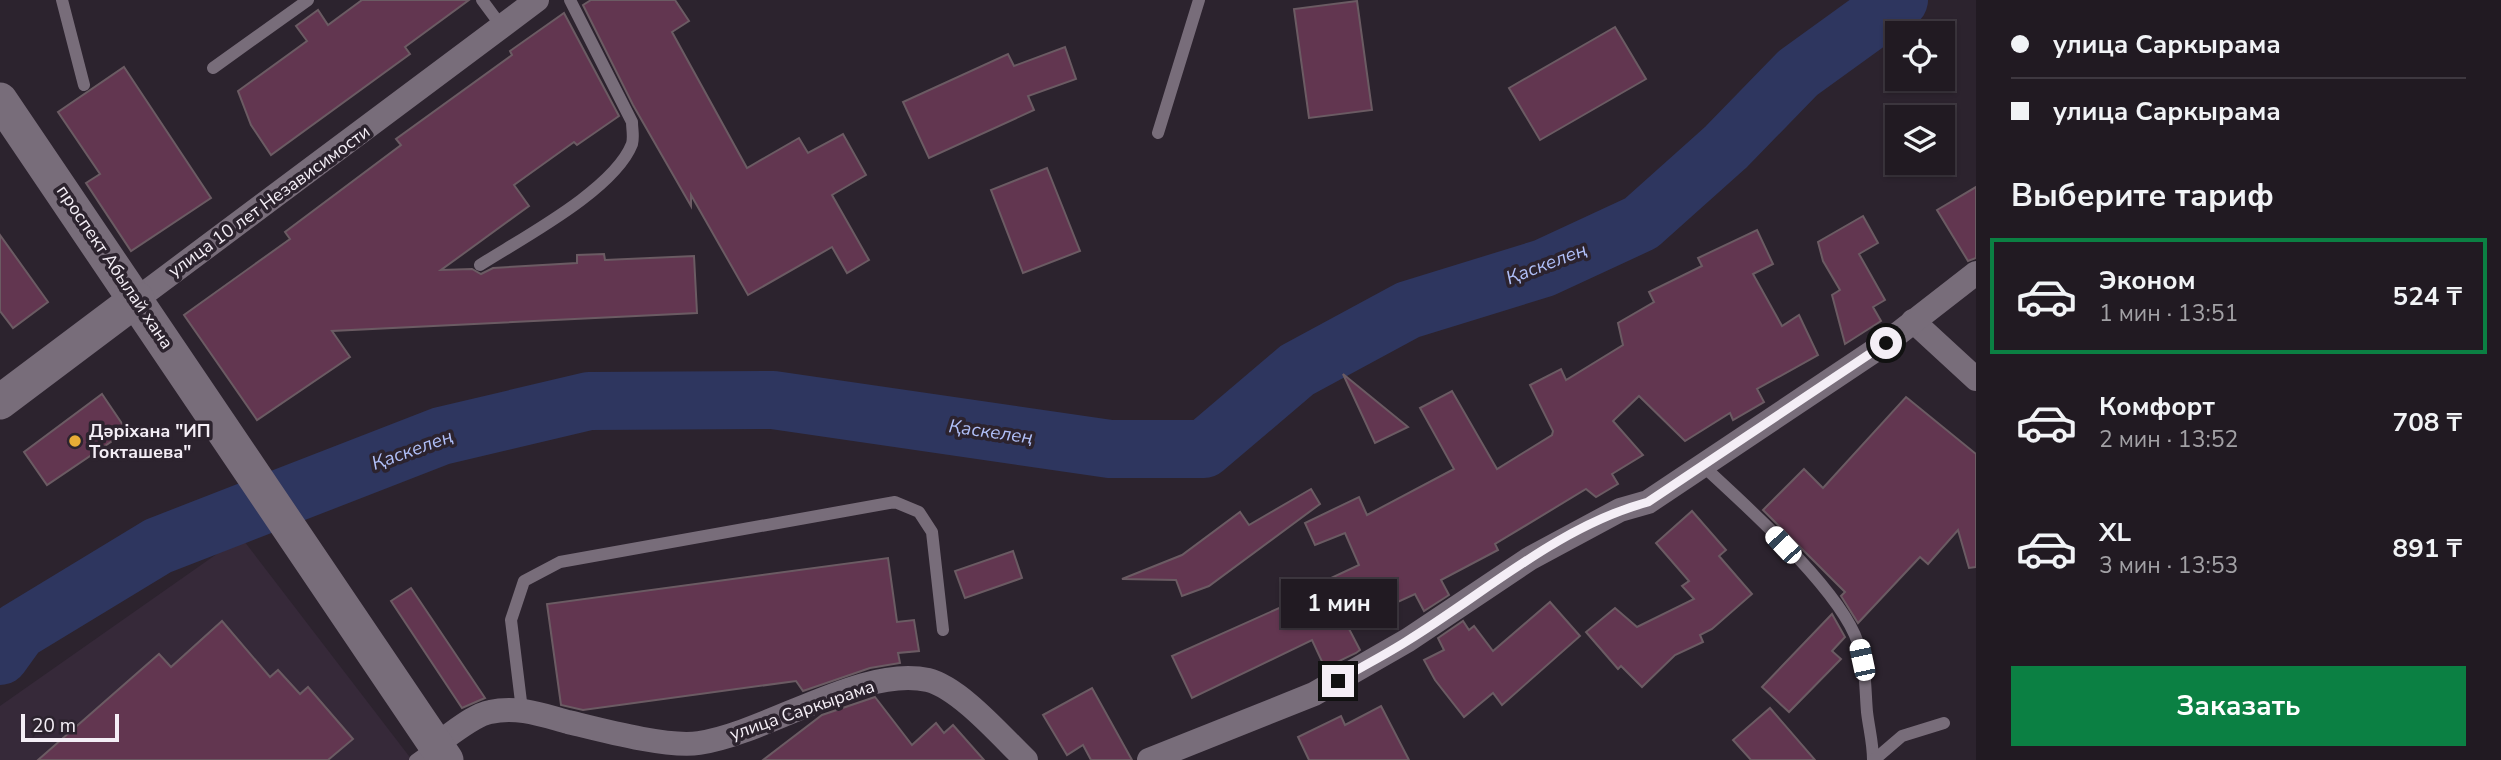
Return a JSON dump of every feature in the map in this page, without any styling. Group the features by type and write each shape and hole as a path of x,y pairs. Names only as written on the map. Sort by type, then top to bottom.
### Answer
{"main road":[{"name":"проспект Абылай хана","path":"0,100 229,435 313,563 432,755"},
{"name":"улица 10 лет Независимости","path":"0,402 137,299"}],"street":[{"name":"улица 10 лет Независимости","path":"137,299 537,0"},
{"path":"1149,760 1314,694 1408,640 1529,559 1620,510 1648,502 1886,343 1976,273"},
{"path":"1913,321 1976,379"},
{"name":"улица Саркырама","path":"432,755 488,712 522,710 651,739 697,743 744,732 878,682 928,680 950,690 1026,760"}],"lane":[{"path":"62,0 84,85"},
{"path":"213,68 308,0"},
{"path":"482,0 502,27"},
{"path":"480,265 585,196 621,164 633,141 632,122 570,0"},
{"path":"1158,133 1199,0"},
{"path":"1702,465 1754,513 1813,576 1838,607 1858,641 1866,679 1873,760"},
{"path":"522,710 511,620 524,581 560,562 895,502 919,512 932,532 943,630"},
{"path":"1873,760 1902,736 1944,723"}],"shaded area":[{"path":"241,537 412,760 0,760 0,706"}],"building":[{"path":"362,0 469,0 405,47 410,54 271,155 251,125 238,91 307,41 296,26 318,10 328,25"},
{"path":"591,0 675,0 689,21 672,32 747,168 799,138 808,153 843,134 866,175 832,195 869,260 847,273 832,247 748,295 691,195 691,206 633,105 583,5"},
{"path":"1357,1 1372,110 1309,118 1294,9"},
{"path":"564,13 619,116 577,145 574,142 514,185 529,206 441,270 472,269 481,274 493,268 577,263 577,255 604,254 605,260 694,256 697,313 332,331 350,357 257,420 184,315 290,239 285,232 401,145 396,139 512,55 510,51"},
{"path":"1615,27 1646,79 1540,140 1509,88"},
{"path":"1065,47 1076,79 1028,96 1034,110 929,158 903,102 1008,54 1014,66"},
{"path":"124,67 211,198 131,251 86,183 100,174 58,112"},
{"path":"1047,168 1080,251 1023,273 991,190"},
{"path":"1976,187 1976,258 1968,261 1937,210"},
{"path":"1863,216 1878,243 1859,254 1885,300 1873,307 1881,321 1845,344 1832,295 1840,290 1823,261 1818,242"},
{"path":"1757,230 1773,264 1753,274 1782,326 1799,315 1818,355 1757,389 1764,402 1733,420 1730,413 1685,441 1639,396 1613,421 1643,455 1612,474 1618,484 1596,497 1586,489 1495,544 1498,550 1441,580 1449,595 1424,611 1415,594 1347,625 1360,650 1356,653 1325,668 1312,640 1192,698 1172,656 1333,584 1331,578 1359,565 1345,533 1315,545 1305,523 1359,497 1367,515 1454,469 1420,408 1452,391 1497,469 1552,435 1553,431 1530,385 1561,369 1566,380 1623,345 1618,323 1654,302 1649,292 1702,266 1698,258"},
{"path":"0,235 48,302 13,328 0,311"},
{"path":"1343,374 1408,427 1375,443"},
{"name":"Дәріхана \"ИП Токташева\"","path":"102,394 127,431 47,485 24,452"},
{"path":"1906,397 1976,454 1976,567 1969,568 1958,530 1928,564 1920,557 1858,623 1841,596 1845,592 1763,510 1804,469 1823,488"},
{"path":"1311,489 1320,504 1209,586 1182,596 1176,580 1122,579 1182,555 1240,512 1249,525"},
{"path":"1692,511 1726,550 1719,556 1752,594 1712,629 1700,635 1703,642 1675,655 1642,687 1621,666 1618,669 1586,632 1615,608 1637,627 1694,599 1682,586 1689,581 1656,543"},
{"path":"1013,551 1022,578 965,598 955,571"},
{"path":"888,558 897,622 914,620 919,651 898,653 900,663 870,668 803,691 796,681 583,710 561,705 547,604"},
{"path":"411,588 485,698 462,708 391,601"},
{"path":"1550,602 1580,636 1502,705 1493,693 1464,717 1435,680 1424,660 1444,650 1438,638 1463,621 1469,630 1474,626 1493,651"},
{"path":"1832,614 1845,637 1832,651 1841,659 1789,712 1762,687"},
{"path":"222,621 270,677 278,670 300,694 308,687 353,739 328,760 38,760 159,654 171,667"},
{"path":"1092,688 1132,760 1091,760 1083,745 1067,755 1043,715"},
{"path":"875,697 912,745 936,723 944,733 953,725 984,760 763,760 822,715"},
{"path":"1381,706 1409,760 1309,760 1298,737 1341,716 1345,725"},
{"path":"1770,708 1815,760 1751,760 1733,740"}],"waterway":[{"name":"Қаскелең","path":"0,656 18,631 158,546 441,436 589,401 773,400 1110,449 1204,449 1297,370 1408,310 1544,268 1641,223 1726,147 1798,73 1899,0"}],"place":[{"name":"Дәріхана \"ИП Токташева\"","path":"75,441"}],"route":[{"path":"1338,681 1408,640 1529,559 1620,510 1648,502 1886,343"}]}
